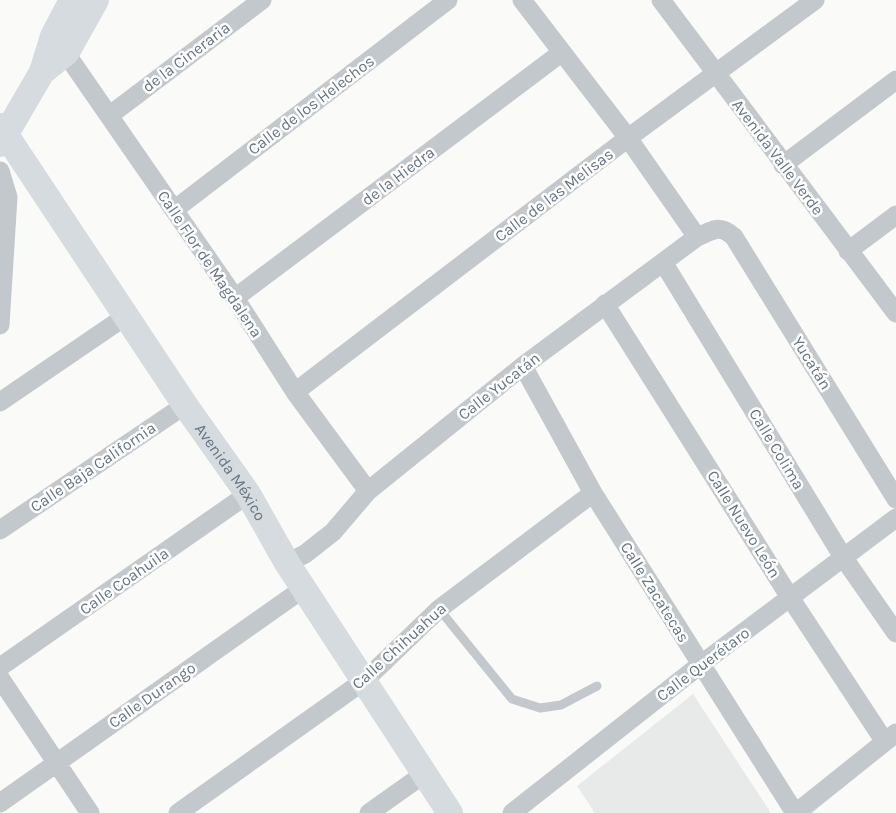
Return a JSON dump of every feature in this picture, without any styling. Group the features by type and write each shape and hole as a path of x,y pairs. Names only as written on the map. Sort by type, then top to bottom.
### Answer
{"street":[{"path":"60,44 72,0"},
{"path":"2,135 60,44 96,0"},
{"name":"de la Cineraria","path":"110,114 262,0"},
{"name":"Calle de los Helechos","path":"174,210 448,0"},
{"path":"522,0 628,138 697,237"},
{"name":"Avenida Valle Verde","path":"661,0 783,166 896,313"},
{"name":"Calle de las Melisas","path":"295,392 628,138 716,75 815,0"},
{"name":"Calle Flor de Magdalena","path":"60,44 110,114 295,392 368,491"},
{"name":"de la Hiedra","path":"234,298 561,53"},
{"path":"783,166 896,80"},
{"name":"Avenida México","path":"2,135 185,405 248,494 287,563 450,813"},
{"path":"0,171 8,197 0,325"},
{"path":"848,251 896,216"},
{"name":"Calle Yucatán","path":"287,563 305,554 334,532 368,491 523,366 697,237 716,229 725,229"},
{"name":"Yucatán","path":"725,229 734,237 896,499"},
{"name":"Calle Colima","path":"663,262 843,557 896,633"},
{"name":"Calle Nuevo León","path":"605,304 791,599 890,738"},
{"path":"0,402 126,316"},
{"name":"Calle Zacatecas","path":"523,366 593,493 700,665 796,813"},
{"name":"Calle Baja California","path":"0,530 185,405"},
{"name":"Calle Chihuahua","path":"178,813 365,680 438,609 593,493"},
{"name":"Calle Coahuila","path":"0,668 248,494"},
{"name":"Calle Querétaro","path":"512,813 700,665 791,599 896,518"},
{"name":"Calle Durango","path":"0,802 304,588"},
{"path":"0,678 90,813"},
{"path":"796,813 890,738"},
{"path":"369,813 424,774"}],"lane":[{"path":"438,609 512,699 540,708 561,705 597,686"}],"shaded area":[{"path":"693,694 771,813 595,813 577,786"}]}
